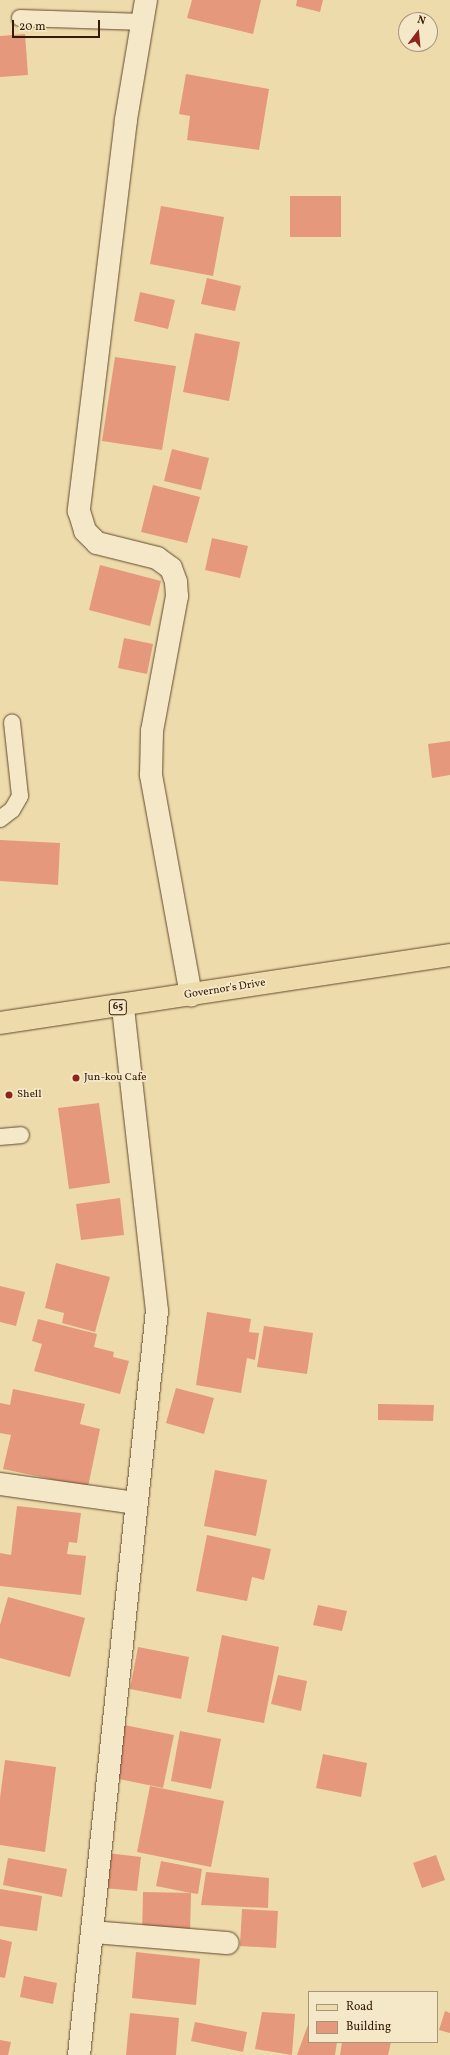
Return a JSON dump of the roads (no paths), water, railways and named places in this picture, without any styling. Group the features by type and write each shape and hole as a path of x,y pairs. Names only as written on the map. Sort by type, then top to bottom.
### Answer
{"main road":[{"name":"Governor's Drive","path":"0,1023 123,1006 450,955"}],"street":[{"path":"146,0 144,22 126,120 79,511 85,531 97,543 157,558 171,568 176,582 175,610 152,731 151,775 191,995"},
{"path":"79,2055 93,1932 135,1503 157,1311 123,1006"},
{"path":"0,1484 135,1503"},
{"path":"93,1932 228,1943"}],"lane":[{"path":"20,18 144,22"},
{"path":"0,819 12,810 20,796 12,722"},
{"path":"0,1137 21,1135"}],"place":[{"name":"Jun-kou Cafe","path":"76,1078"},
{"name":"Shell","path":"9,1095"}]}
